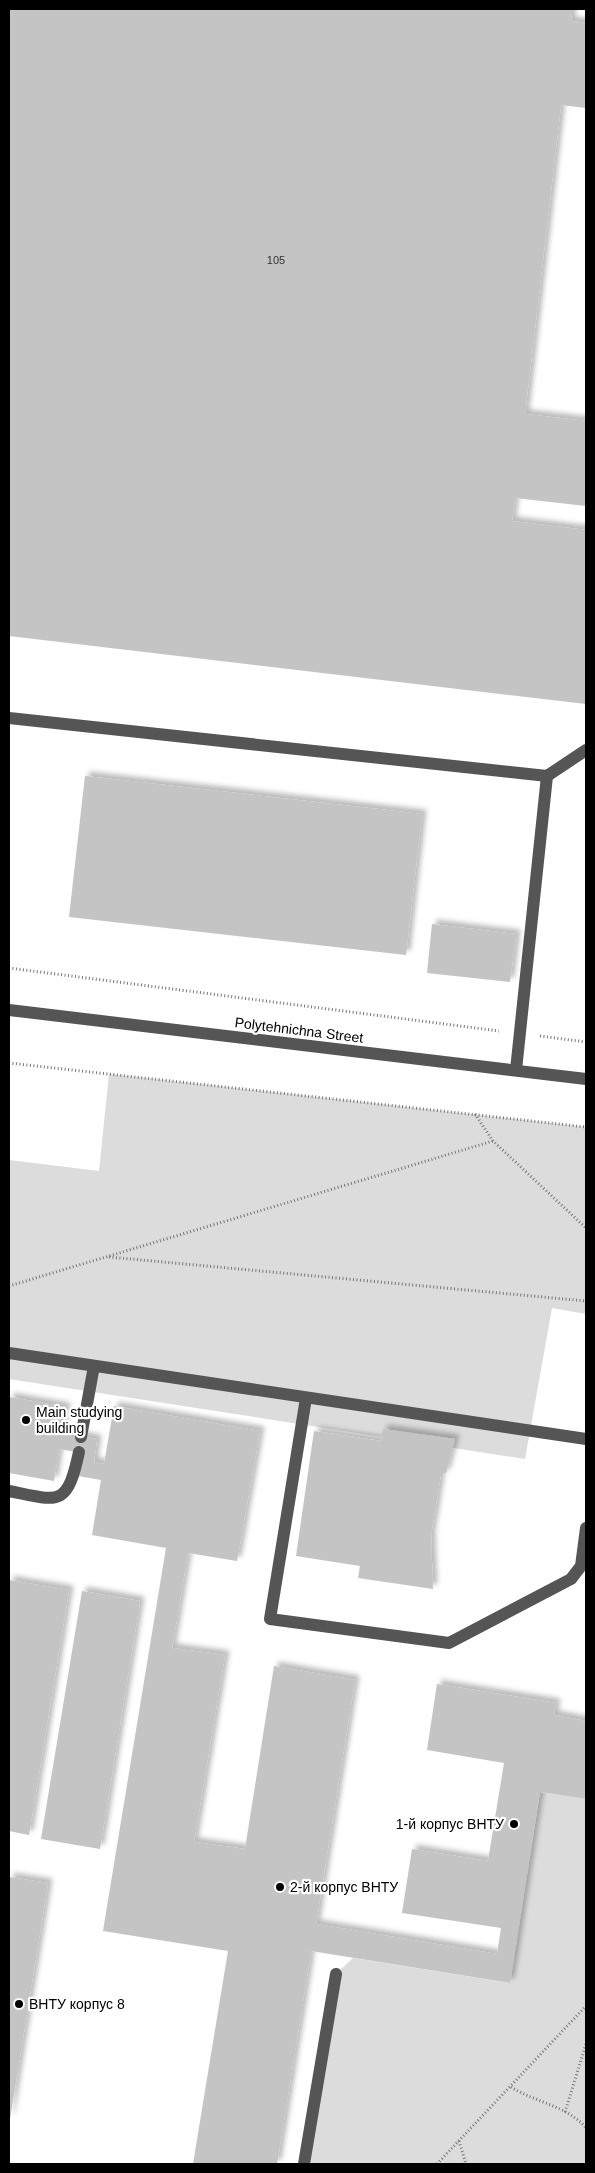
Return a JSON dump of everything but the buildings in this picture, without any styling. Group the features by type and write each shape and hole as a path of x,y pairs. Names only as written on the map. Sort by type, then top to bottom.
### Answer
{"street":[{"path":"9,718 547,776 586,750"},
{"path":"516,1070 547,776"},
{"name":"Polytehnichna Street","path":"9,1010 586,1078"},
{"path":"9,1353 586,1440"},
{"path":"81,1437 94,1366"},
{"path":"306,1398 270,1619 449,1642 571,1579 581,1566 586,1528"},
{"path":"9,1491 44,1498 57,1497 67,1491 73,1480 79,1452"},
{"path":"304,2164 336,1974"}],"path":[{"path":"9,968 586,1042"},
{"path":"9,1063 586,1127"},
{"path":"476,1114 493,1141 586,1228"},
{"path":"9,1286 493,1141"},
{"path":"106,1257 586,1301"},
{"path":"437,2164 586,2006"},
{"path":"565,2112 586,2044"},
{"path":"511,2087 523,2095 565,2112 586,2128"},
{"path":"460,2141 466,2164"}],"shaded area":[{"path":"109,1074 586,1127 586,1314 552,1308 525,1459 9,1379 9,1160 99,1171"},
{"path":"540,1792 586,1799 586,2164 304,2164 336,1974 353,1958 509,1983"}],"place":[{"name":"Main studying building","path":"26,1420"},
{"name":"1-й корпус ВНТУ","path":"514,1824"},
{"name":"2-й корпус ВНТУ","path":"280,1887"},
{"name":"ВНТУ корпус 8","path":"19,2004"}]}
